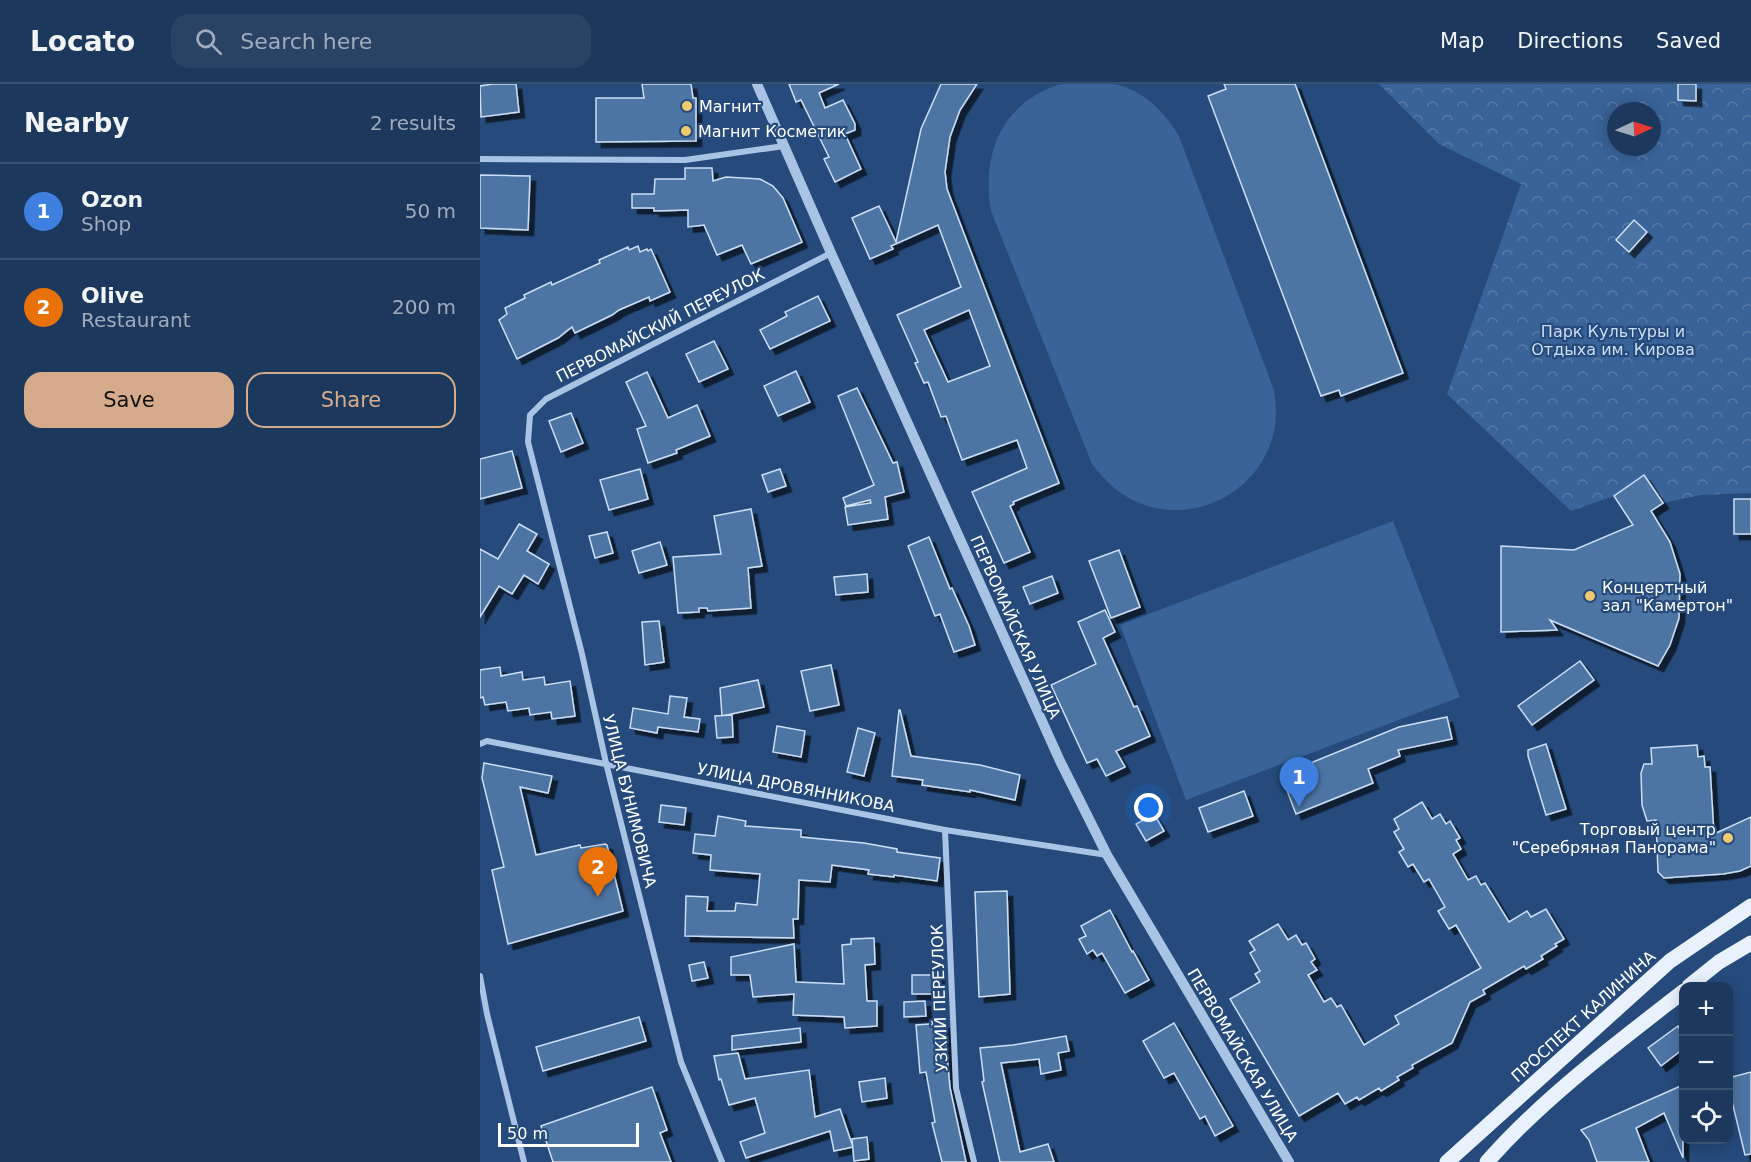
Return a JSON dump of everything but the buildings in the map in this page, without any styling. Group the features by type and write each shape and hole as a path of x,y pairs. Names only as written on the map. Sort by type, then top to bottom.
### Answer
{"main road":[{"name":"ПРОСПЕКТ КАЛИНИНА","path":"1447,1162 1670,961 1751,906"},
{"path":"1695,982 1719,962 1751,943"},
{"path":"1486,1162 1511,1134 1617,1042 1679,994"}],"street":[{"name":"ПЕРВОМАЙСКАЯ УЛИЦА","path":"757,84 1060,761 1107,855 1289,1162"},
{"path":"480,159 686,160 784,146"},
{"name":"ПЕРВОМАЙСКИЙ ПЕРЕУЛОК","path":"528,441 530,415 546,399 831,253"},
{"name":"УЛИЦА БУНИМОВИЧА","path":"528,441 681,1062 722,1162"},
{"name":"УЛИЦА ДРОВЯННИКОВА","path":"480,744 487,741 945,830 1107,855"},
{"name":"УЗКИЙ ПЕРЕУЛОК","path":"945,830 956,1088 974,1162"},
{"path":"480,976 487,1014 525,1162"}],"green space":[{"path":"1061,84 1115,84 1125,87 1144,97 1160,110 1179,136 1274,390 1275,427 1266,454 1254,473 1237,489 1218,501 1197,508 1174,510 1151,507 1118,491 1092,464 991,211 989,170 1000,133 1010,117 1024,103 1041,92"},
{"name":"Парк Культуры и Отдыха им. Кирова","path":"1379,84 1751,84 1751,493 1701,495 1663,503 1644,476 1614,496 1571,511 1447,394 1521,184 1439,144"},
{"path":"1393,521 1460,697 1186,800 1120,625"}],"place":[{"name":"Магнит","path":"687,106"},
{"name":"Магнит Косметик","path":"686,131"},
{"name":"Концертный зал \"Камертон\"","path":"1590,596"},
{"name":"Ozon","path":"1299,807"},
{"name":"Торговый центр \"Серебряная Панорама\"","path":"1728,838"},
{"name":"Olive","path":"598,897"}]}
